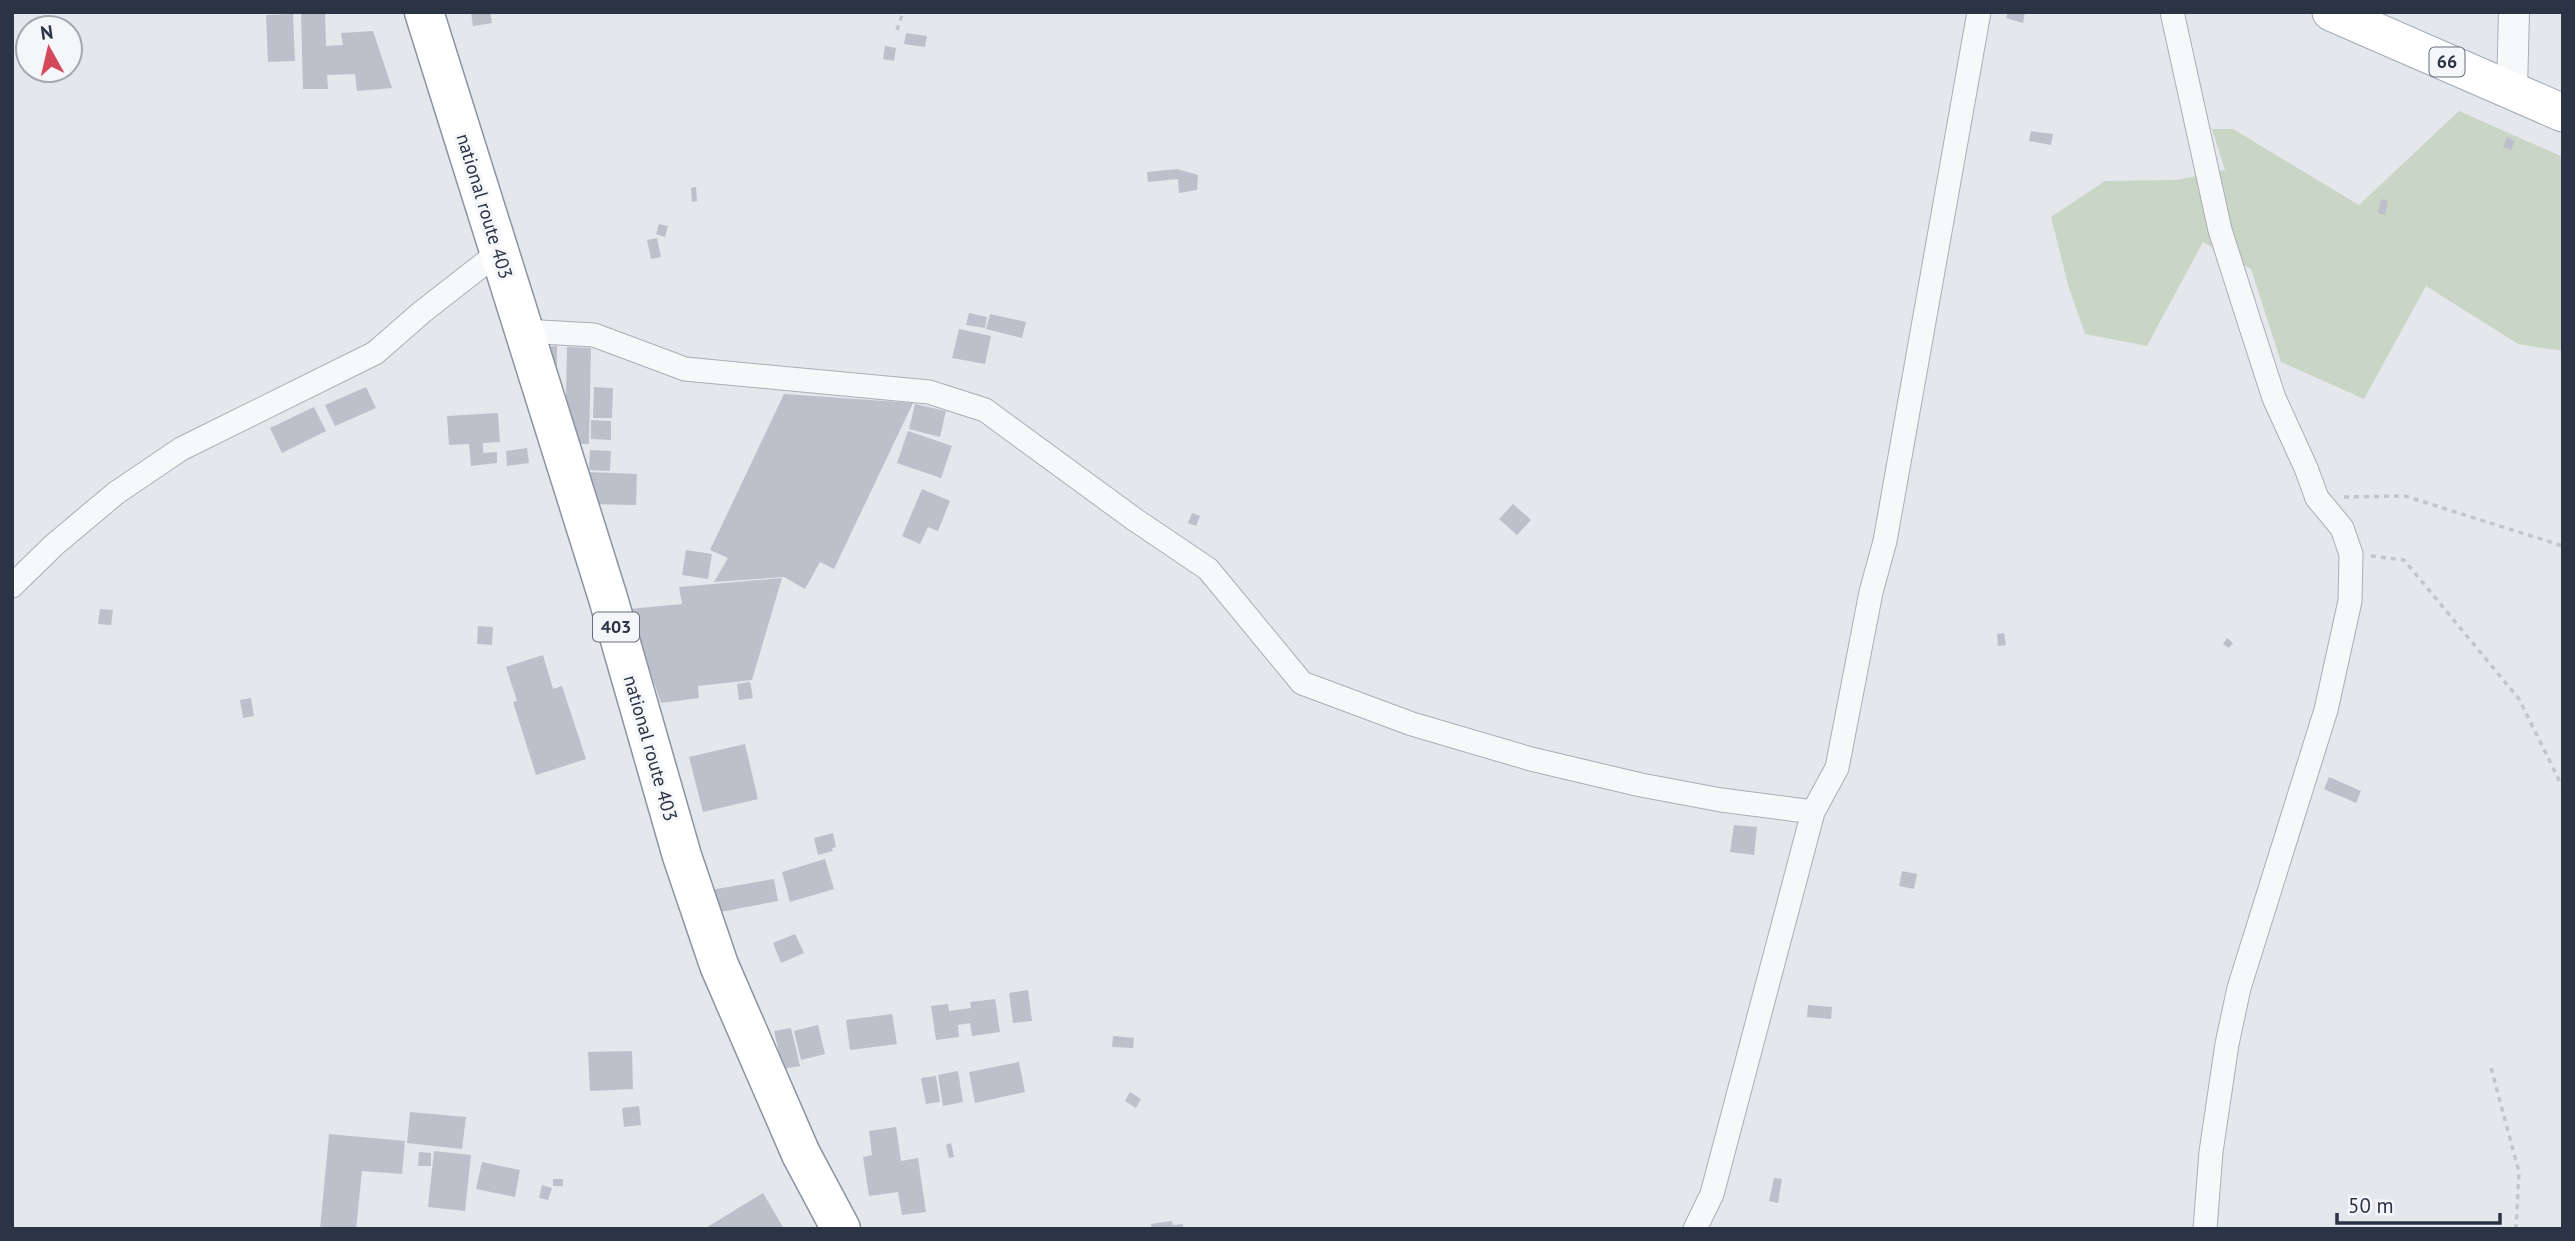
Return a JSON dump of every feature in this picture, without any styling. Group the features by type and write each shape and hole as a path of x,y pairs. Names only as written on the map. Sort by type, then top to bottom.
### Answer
{"highway":[{"name":"national route 403","path":"424,12 608,598 682,856 719,965 801,1154 841,1229"}],"main road":[{"name":"66","path":"2331,12 2563,113"}],"street":[{"path":"1695,1229 1712,1194 1813,813 1837,768 1871,592 1885,541 1979,12"},
{"path":"2172,12 2220,230 2274,398 2317,498 2342,527 2351,554 2350,601 2326,710 2236,999 2211,1152 2205,1229"},
{"path":"2512,90 2514,12"},
{"path":"12,586 54,545 116,493 181,449 375,353 422,312 499,252"},
{"path":"524,331 594,335 685,369 929,392 985,410 1134,519 1208,569 1302,683 1412,724 1531,759 1641,785 1813,813"}],"path":[{"path":"897,30 903,12"},
{"path":"2317,498 2405,496 2563,546"},
{"path":"2351,554 2404,560 2519,699 2563,788"},
{"path":"2491,1068 2519,1172 2516,1229"}],"green space":[{"path":"2459,111 2563,157 2563,351 2518,344 2426,286 2364,399 2281,362 2251,269 2203,242 2147,346 2085,334 2068,285 2051,217 2105,181 2177,180 2225,170 2212,129 2233,129 2359,205"}],"building":[{"path":"301,12 325,12 326,46 343,45 341,33 373,31 392,88 357,91 355,74 327,75 328,89 303,89"},
{"path":"471,12 490,12 492,23 473,26"},
{"path":"2008,12 2025,12 2023,23 2006,18"},
{"path":"293,14 295,61 268,62 266,15"},
{"path":"906,33 927,36 925,47 904,44"},
{"path":"885,46 896,48 894,61 883,59"},
{"path":"2031,131 2053,134 2051,145 2029,141"},
{"path":"2507,137 2515,141 2511,150 2503,147"},
{"path":"1177,169 1198,175 1197,190 1179,193 1178,179 1148,182 1147,172"},
{"path":"696,187 697,201 692,202 691,188"},
{"path":"2381,199 2388,201 2385,215 2378,213"},
{"path":"659,224 668,226 665,237 656,234"},
{"path":"657,238 661,257 651,259 647,240"},
{"path":"969,313 987,317 985,328 966,325"},
{"path":"990,314 1026,322 1022,338 986,329"},
{"path":"959,329 991,336 985,364 952,358"},
{"path":"557,346 557,367 540,367 540,347"},
{"path":"567,347 591,348 589,444 565,444"},
{"path":"366,387 376,408 335,426 325,405"},
{"path":"594,387 613,388 612,418 593,418"},
{"path":"784,394 913,403 834,569 820,562 805,589 784,577 714,582 728,558 710,550"},
{"path":"915,404 946,411 940,437 909,429"},
{"path":"314,407 326,431 282,453 270,428"},
{"path":"498,413 500,442 483,443 483,453 497,452 497,463 471,466 469,444 449,445 447,416"},
{"path":"591,420 611,421 611,440 591,439"},
{"path":"908,431 952,446 941,478 897,463"},
{"path":"527,448 529,463 507,466 506,451"},
{"path":"590,450 611,451 610,471 589,470"},
{"path":"588,472 637,474 636,505 588,504"},
{"path":"922,489 950,501 938,531 928,527 920,544 902,536"},
{"path":"1513,504 1531,520 1517,535 1499,519"},
{"path":"1192,513 1200,516 1196,526 1188,523"},
{"path":"686,550 712,554 708,579 682,575"},
{"path":"782,578 752,680 698,686 699,698 661,703 629,609 682,604 679,587"},
{"path":"100,609 113,610 111,625 98,624"},
{"path":"478,626 493,627 492,645 477,644"},
{"path":"2004,633 2006,645 1998,646 1997,634"},
{"path":"2227,638 2233,643 2229,648 2223,644"},
{"path":"543,655 553,689 562,686 586,759 536,775 513,702 517,701 506,667"},
{"path":"750,682 753,698 739,700 737,684"},
{"path":"251,698 254,716 243,718 240,700"},
{"path":"745,744 758,799 703,812 689,757"},
{"path":"2329,777 2361,791 2356,803 2324,789"},
{"path":"1734,825 1757,827 1754,855 1730,852"},
{"path":"833,833 836,847 832,848 833,851 818,855 814,838"},
{"path":"825,859 834,889 790,902 782,872"},
{"path":"1902,871 1917,874 1914,889 1899,886"},
{"path":"774,879 778,901 715,913 711,890"},
{"path":"795,934 804,953 781,963 773,943"},
{"path":"1028,990 1032,1021 1013,1023 1009,993"},
{"path":"995,999 1000,1032 972,1036 970,1023 958,1025 959,1037 936,1040 931,1006 948,1004 949,1011 971,1008 970,1002"},
{"path":"1808,1005 1832,1007 1831,1019 1807,1017"},
{"path":"892,1014 897,1044 850,1050 846,1020"},
{"path":"818,1025 825,1054 801,1060 794,1031"},
{"path":"791,1028 800,1066 783,1069 774,1031"},
{"path":"1113,1036 1134,1038 1133,1048 1112,1047"},
{"path":"632,1051 633,1089 590,1091 588,1052"},
{"path":"1019,1062 1025,1092 975,1103 969,1072"},
{"path":"958,1071 963,1102 943,1106 938,1075"},
{"path":"936,1076 940,1102 926,1104 921,1078"},
{"path":"1130,1092 1141,1099 1136,1108 1125,1101"},
{"path":"639,1106 641,1125 624,1127 622,1108"},
{"path":"410,1112 466,1117 462,1149 407,1143"},
{"path":"896,1127 901,1161 918,1158 926,1212 902,1215 898,1192 869,1196 863,1157 872,1155 869,1131"},
{"path":"329,1134 405,1141 402,1174 362,1171 356,1229 320,1229"},
{"path":"951,1143 954,1157 949,1158 946,1145"},
{"path":"434,1151 471,1155 465,1211 428,1207"},
{"path":"419,1152 431,1153 431,1166 418,1166"},
{"path":"482,1162 520,1170 515,1197 476,1189"},
{"path":"1774,1178 1782,1179 1778,1203 1769,1201"},
{"path":"553,1179 563,1179 563,1186 553,1186"},
{"path":"542,1185 552,1188 548,1200 539,1198"},
{"path":"763,1193 784,1229 704,1229"},
{"path":"1172,1221 1173,1225 1183,1224 1183,1229 1152,1229 1151,1224"}]}
